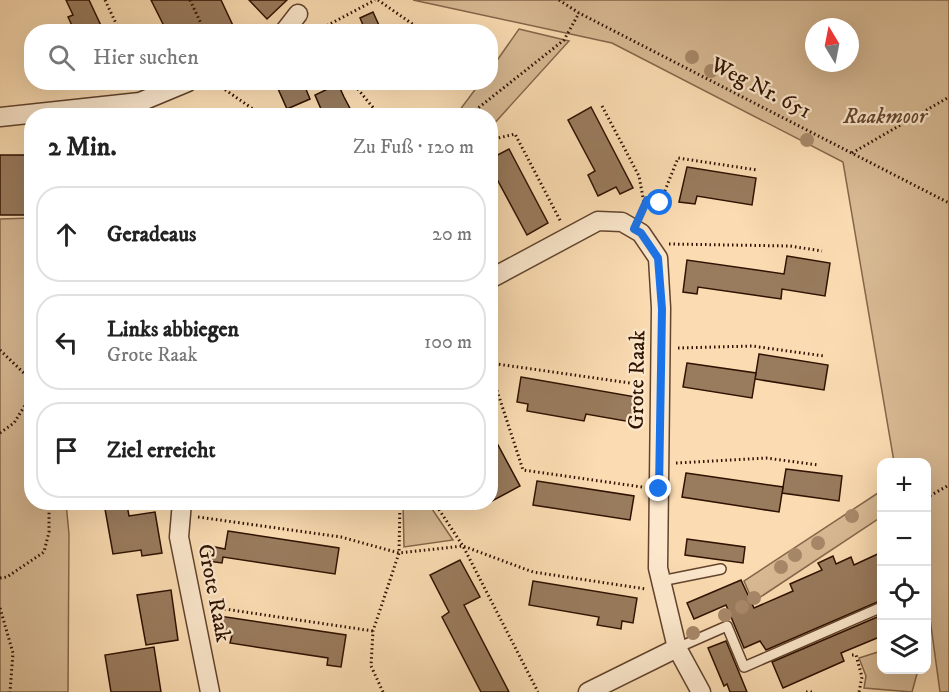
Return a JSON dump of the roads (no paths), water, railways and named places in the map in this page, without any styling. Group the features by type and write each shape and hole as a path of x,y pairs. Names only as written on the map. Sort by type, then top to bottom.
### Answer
{"street":[{"path":"290,24 298,14"},
{"path":"84,108 140,102 169,90"},
{"path":"0,117 24,114"},
{"name":"Grote Raak","path":"498,275 598,221 622,222 641,233 658,258 661,348 658,568 676,648 701,692"},
{"name":"Grote Raak","path":"181,510 179,537 210,692"},
{"path":"588,692 676,648"}],"lane":[{"path":"663,586 722,569"},
{"path":"676,648 727,626 744,667 877,610"}],"park label":[{"name":"Raakmoor","path":"885,116"}]}
